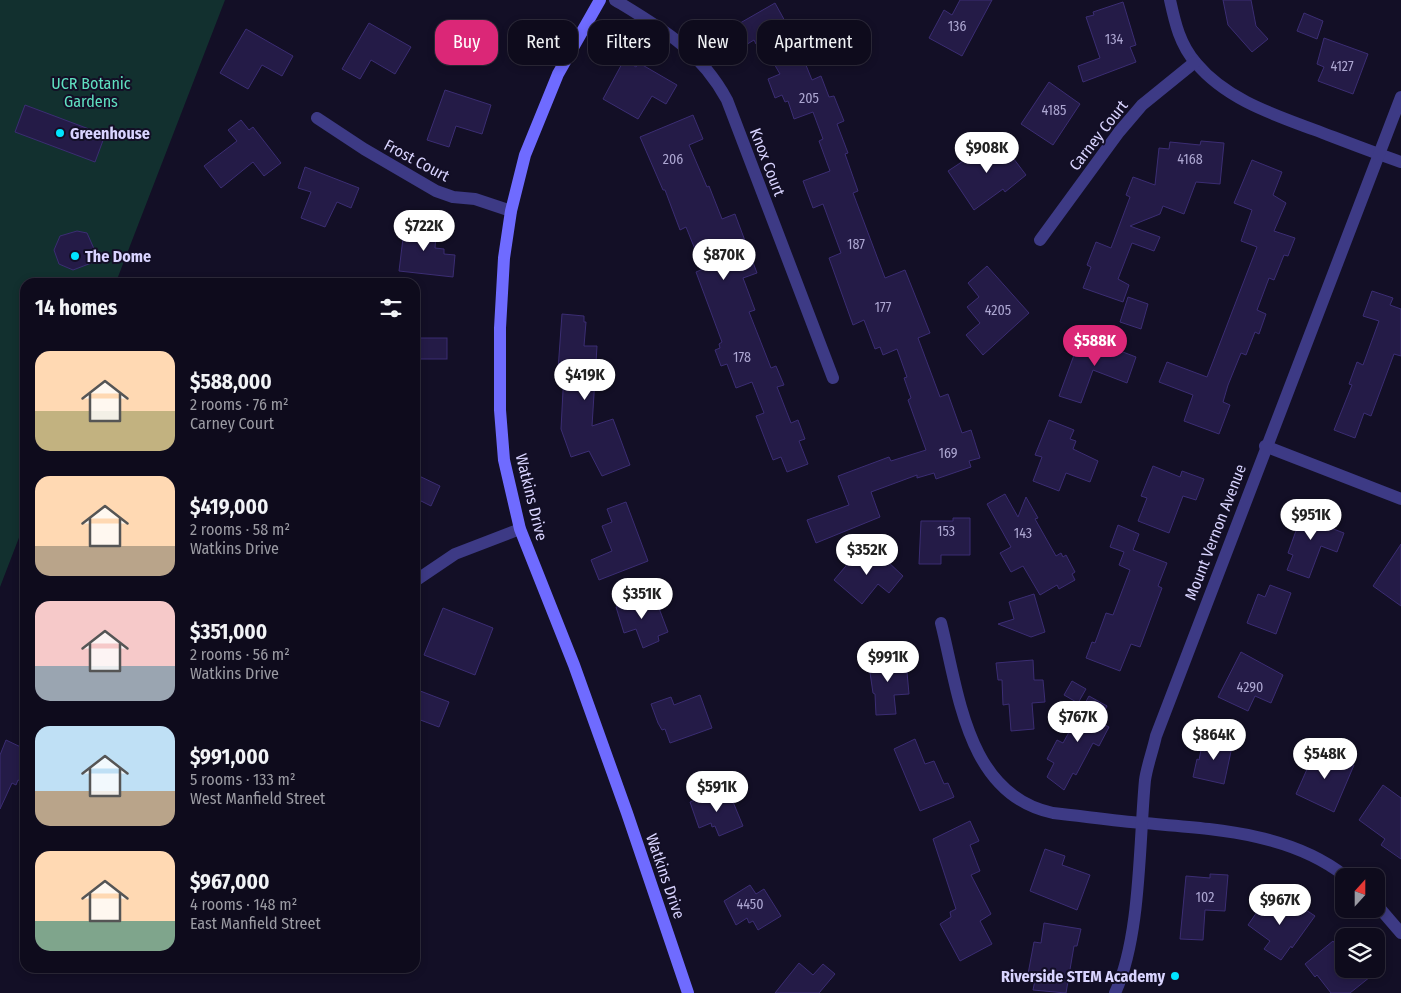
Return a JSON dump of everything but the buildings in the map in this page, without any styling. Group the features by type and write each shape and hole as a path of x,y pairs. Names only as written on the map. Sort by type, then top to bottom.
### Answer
{"main road":[{"name":"Watkins Drive","path":"600,0 558,74 525,155 510,211 504,258 500,328 500,410 504,460 520,529 577,674 688,993"}],"street":[{"name":"Knox Court","path":"614,0 674,36 690,51 719,85 730,109 833,378"},
{"path":"1170,0 1182,42 1195,62 1213,80 1233,95 1264,110 1401,162"},
{"name":"Carney Court","path":"1040,240 1119,132 1142,105 1195,62"},
{"name":"Mount Vernon Avenue","path":"1115,993 1128,951 1146,778 1156,736 1401,97"},
{"name":"Frost Court","path":"317,118 364,150 436,191 453,197 475,199 510,211"},
{"path":"1266,446 1401,499"},
{"path":"420,578 455,554 520,529"},
{"path":"941,623 972,741 992,776 1003,790 1042,810 1142,823 1214,829 1246,835 1312,855 1335,870"},
{"path":"1385,914 1401,932"}],"green space":[{"name":"UCR Botanic Gardens","path":"0,0 225,0 118,278 20,278 20,535 0,587"}],"place":[{"name":"Greenhouse","path":"60,133"},
{"name":"The Dome","path":"75,256"},
{"name":"Riverside STEM Academy","path":"1175,976"}]}
